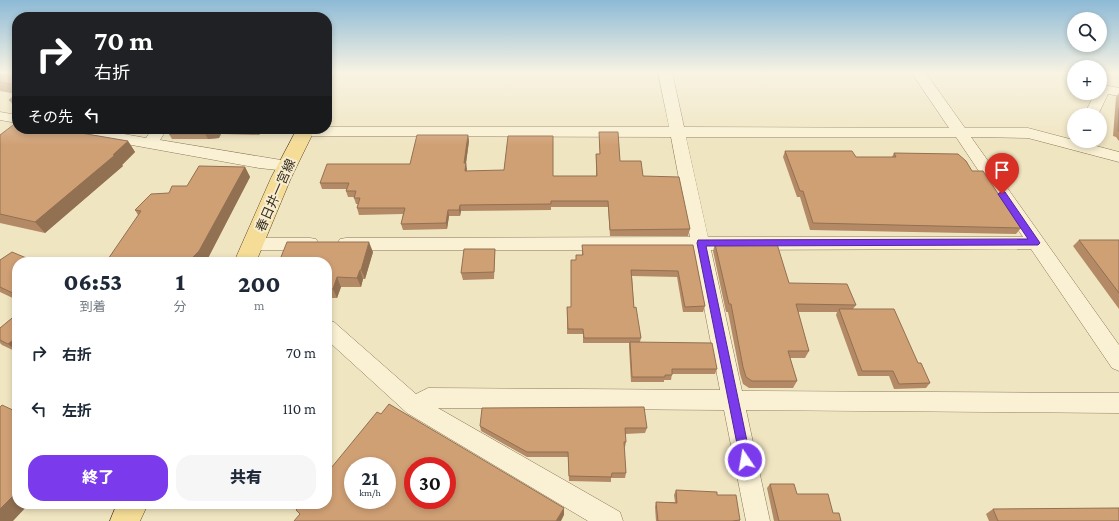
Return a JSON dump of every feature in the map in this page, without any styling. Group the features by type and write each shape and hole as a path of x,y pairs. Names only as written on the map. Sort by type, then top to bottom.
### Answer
{"main road":[{"name":"春日井一宮線","path":"247,257 286,166 303,134"},
{"path":"125,521 131,509"}],"street":[{"path":"670,96 758,521"},
{"path":"935,96 1035,243 1119,362"},
{"path":"1094,108 1100,96"},
{"path":"0,116 12,118"},
{"path":"332,130 677,133 1028,133 1067,141"},
{"path":"100,134 259,163 286,166"},
{"path":"150,143 156,134"},
{"path":"1092,148 1119,157"},
{"path":"253,244 1035,243"},
{"path":"332,332 415,406 611,521"},
{"path":"415,406 428,398 1119,403"}],"building":[{"path":"1119,108 1119,131 1118,131"},
{"path":"12,126 12,134 87,134 128,141 113,155 115,155 35,222 0,214 0,135"},
{"path":"599,132 618,132 620,161 641,161 643,176 679,177 690,229 610,230 608,201 551,201 551,204 460,205 459,210 448,210 446,223 401,224 405,208 357,208 360,198 354,198 356,191 346,191 349,183 320,183 327,164 410,164 417,135 468,135 464,163 466,163 465,171 504,170 508,136 553,136 553,176 597,176 596,154 600,154"},
{"path":"785,151 852,151 856,157 896,157 894,153 958,154 966,161 972,171 983,171 1021,228 813,223 803,191 800,191"},
{"path":"199,166 245,167 199,251 193,257 109,257 141,211 135,210 151,194 169,193 172,186 187,186"},
{"path":"1079,240 1119,240 1119,293"},
{"path":"287,242 369,242 361,270 357,278 337,277 333,289 332,257 281,257"},
{"path":"715,244 777,244 789,283 847,284 856,305 796,304 809,351 788,351 797,381 752,381 746,377 731,304 729,304"},
{"path":"582,245 693,245 705,306 685,307 678,271 631,270 634,308 636,307 641,338 584,338 583,329 568,329 567,307 571,307 571,260 576,260 576,255 583,255"},
{"path":"464,249 495,249 494,272 461,273"},
{"path":"12,252 24,257 12,257 12,293 0,287 0,260"},
{"path":"839,309 894,309 918,363 921,363 930,383 899,384 893,371 862,371"},
{"path":"12,318 12,341 8,344 0,340 0,328"},
{"path":"630,342 712,343 717,369 672,369 672,375 665,375 665,377 632,377"},
{"path":"389,404 564,508 556,521 294,521 300,514 296,510 297,509 332,509 332,467 377,412 381,414"},
{"path":"2,405 12,410 12,497 0,509 0,407"},
{"path":"644,407 647,428 625,428 626,442 624,442 626,473 612,473 611,477 569,476 568,452 527,452 480,426 482,408"},
{"path":"770,484 794,484 797,494 828,494 833,513 839,513 841,521 779,521"},
{"path":"676,490 717,492 717,495 736,495 740,520 658,521 656,502 677,503"},
{"path":"1119,508 1119,521 998,521 993,509"}],"route":[{"path":"745,460 701,243 1035,243 1002,194"}]}
